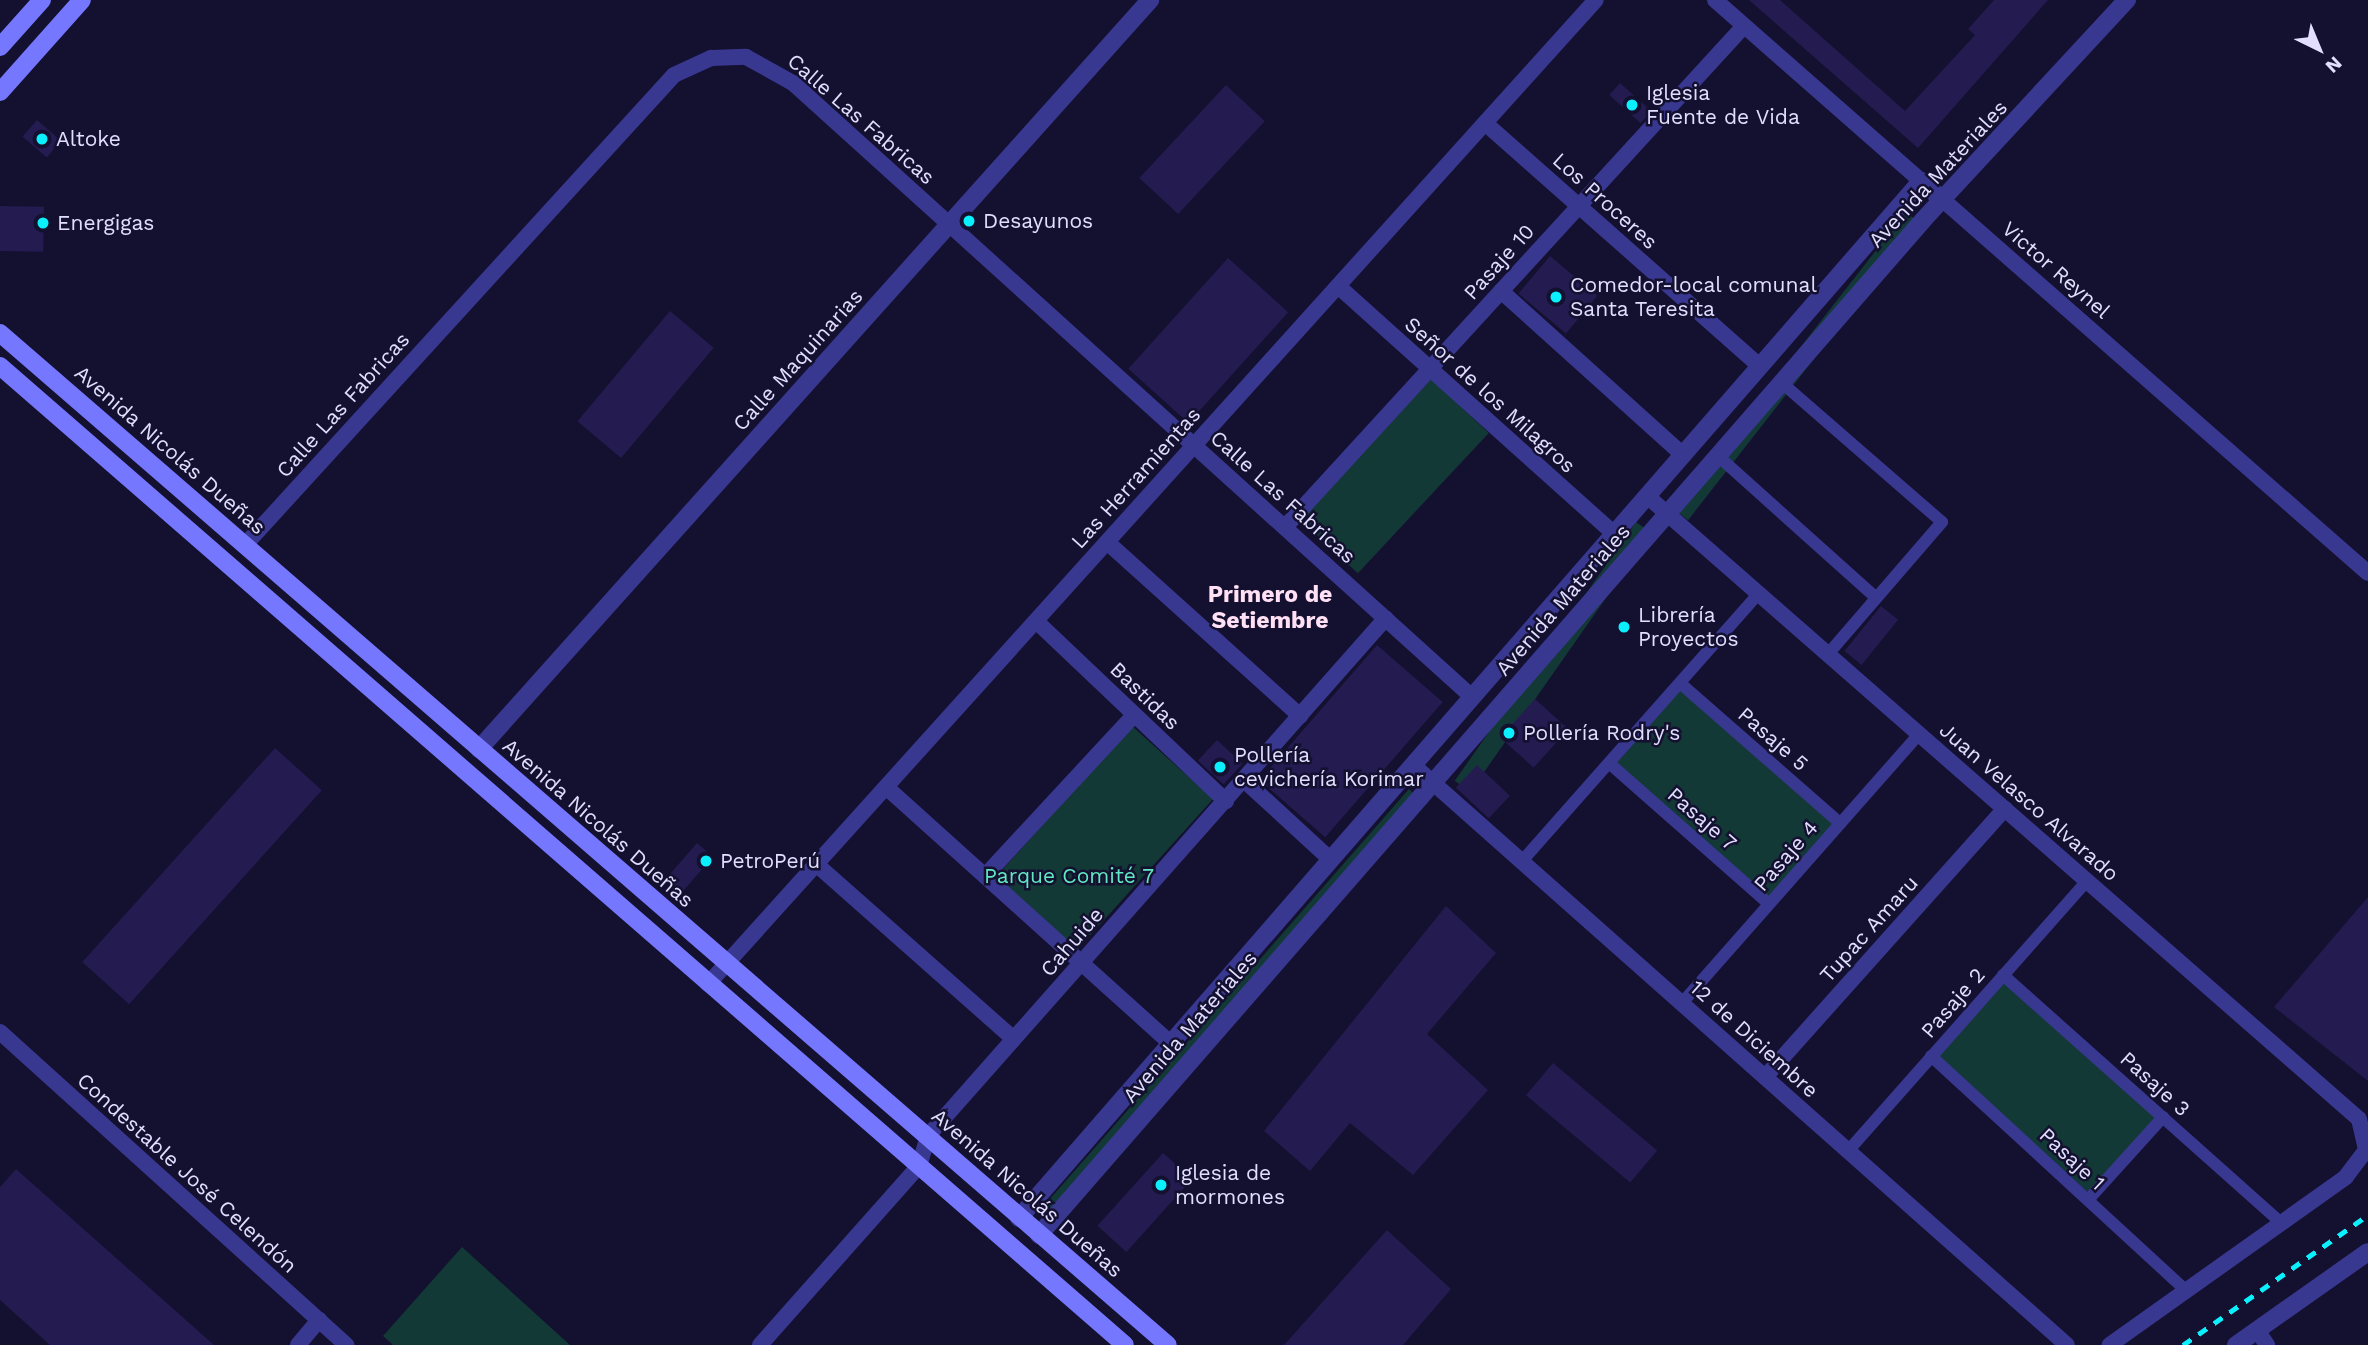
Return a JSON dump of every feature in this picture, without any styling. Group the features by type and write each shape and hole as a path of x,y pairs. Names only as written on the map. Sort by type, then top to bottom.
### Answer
{"main road":[{"path":"0,47 42,0"},
{"path":"0,92 82,0"},
{"name":"Avenida Nicolás Dueñas","path":"3,334 598,854 1168,1345"},
{"path":"0,366 1125,1345"},
{"path":"581,873 598,854"}],"street":[{"name":"Calle Maquinarias","path":"479,749 1150,0"},
{"name":"Las Herramientas","path":"708,984 1596,0"},
{"name":"Victor Reynel","path":"1714,0 2368,573"},
{"name":"Avenida Materiales","path":"1039,1235 1782,383 1943,201 2127,0"},
{"name":"Pasaje 10","path":"1284,527 1744,26"},
{"name":"Calle Las Fabricas","path":"245,545 658,90 692,64 738,57 778,71 1472,697"},
{"name":"Los Proceres","path":"1485,123 1760,366"},
{"name":"Avenida Materiales","path":"1019,1218 1921,181"},
{"name":"Señor de los Milagros","path":"1338,286 1614,534"},
{"path":"1501,291 1683,454"},
{"path":"1782,383 1942,522 1828,654"},
{"path":"1718,456 1876,598"},
{"name":"Juan Velasco Alvarado","path":"1647,496 2359,1119 2365,1150 2346,1177 2281,1223"},
{"path":"1107,542 1300,716"},
{"path":"1522,862 1759,593"},
{"name":"Cahuide","path":"928,1136 1386,618"},
{"name":"Bastidas","path":"1036,621 1226,801"},
{"name":"Pasaje 5","path":"1680,683 1840,823"},
{"path":"985,876 1134,715"},
{"name":"Pasaje 4","path":"1682,1003 1919,734"},
{"name":"Pasaje 7","path":"1609,763 1769,904"},
{"name":"12 de Diciembre","path":"1413,765 2067,1345"},
{"path":"1244,780 1331,860"},
{"path":"886,787 1171,1044"},
{"name":"Tupac Amaru","path":"1765,1077 2005,809"},
{"path":"816,864 1014,1039"},
{"name":"Pasaje 2","path":"1849,1151 2087,881"},
{"name":"Pasaje 3","path":"2003,975 2281,1223"},
{"name":"Condestable José Celendón","path":"0,1032 347,1345"},
{"name":"Pasaje 1","path":"1931,1056 2187,1291"},
{"path":"2088,1200 2164,1117"},
{"path":"760,1345 919,1166 928,1136"},
{"path":"2110,1345 2281,1223"},
{"path":"2236,1345 2262,1338 2368,1252"},
{"path":"298,1345 319,1320"}],"green space":[{"path":"1906,212 1920,223 1688,520 1674,509"},
{"path":"1431,379 1489,433 1358,573 1300,519"},
{"path":"1636,522 1652,533 1470,792 1455,781"},
{"path":"1680,690 1834,824 1770,898 1616,764"},
{"name":"Parque Comité 7","path":"1132,726 1213,799 1070,958 989,885"},
{"path":"1409,789 1420,800 1052,1216 1042,1208"},
{"path":"2003,981 2157,1120 2090,1194 1936,1055"},
{"path":"462,1247 570,1345 393,1345 383,1336"}],"building":[{"path":"1749,0 1780,0 1905,111 1975,35 1968,29 1994,0 2048,0 1918,148"},
{"name":"Iglesia Fuente de Vida","path":"1620,83 1651,111 1641,123 1609,95"},
{"path":"1226,85 1265,121 1178,214 1139,178"},
{"name":"Altoke","path":"37,120 61,141 47,158 23,137"},
{"path":"0,206 44,207 43,252 0,251"},
{"name":"Comedor-local comunal Santa Teresita","path":"1550,256 1597,296 1566,333 1519,294"},
{"path":"1228,258 1288,312 1188,423 1128,369"},
{"path":"670,311 714,348 621,458 577,421"},
{"path":"1881,606 1898,620 1862,665 1844,651"},
{"path":"1377,645 1443,702 1325,837 1260,780"},
{"path":"1535,699 1568,729 1534,768 1500,738"},
{"name":"Pollería cevichería Korimar","path":"1217,740 1243,764 1224,784 1198,760"},
{"path":"275,748 322,790 129,1004 82,962"},
{"path":"1477,765 1510,796 1489,818 1456,788"},
{"path":"697,843 713,857 682,892 666,878"},
{"path":"2368,897 2368,1081 2274,1007"},
{"path":"1446,906 1496,953 1427,1034 1488,1090 1413,1175 1350,1123 1310,1171 1264,1131"},
{"path":"1553,1063 1657,1150 1630,1183 1526,1095"},
{"path":"1163,1153 1192,1179 1126,1252 1097,1226"},
{"path":"16,1169 214,1345 50,1345 0,1300 0,1187"},
{"path":"1387,1230 1451,1289 1403,1345 1284,1345"}],"railway":[{"path":"2183,1345 2368,1215"}],"place":[{"name":"Iglesia Fuente de Vida","path":"1632,105"},
{"name":"Altoke","path":"42,139"},
{"name":"Desayunos","path":"969,221"},
{"name":"Energigas","path":"43,223"},
{"name":"Comedor-local comunal Santa Teresita","path":"1556,297"},
{"name":"Librería Proyectos","path":"1624,627"},
{"name":"Pollería Rodry's","path":"1509,733"},
{"name":"Pollería cevichería Korimar","path":"1220,767"},
{"name":"PetroPerú","path":"706,861"},
{"name":"Iglesia de mormones","path":"1161,1185"}],"district":[{"name":"Primero de Setiembre","path":"1270,608"}]}
